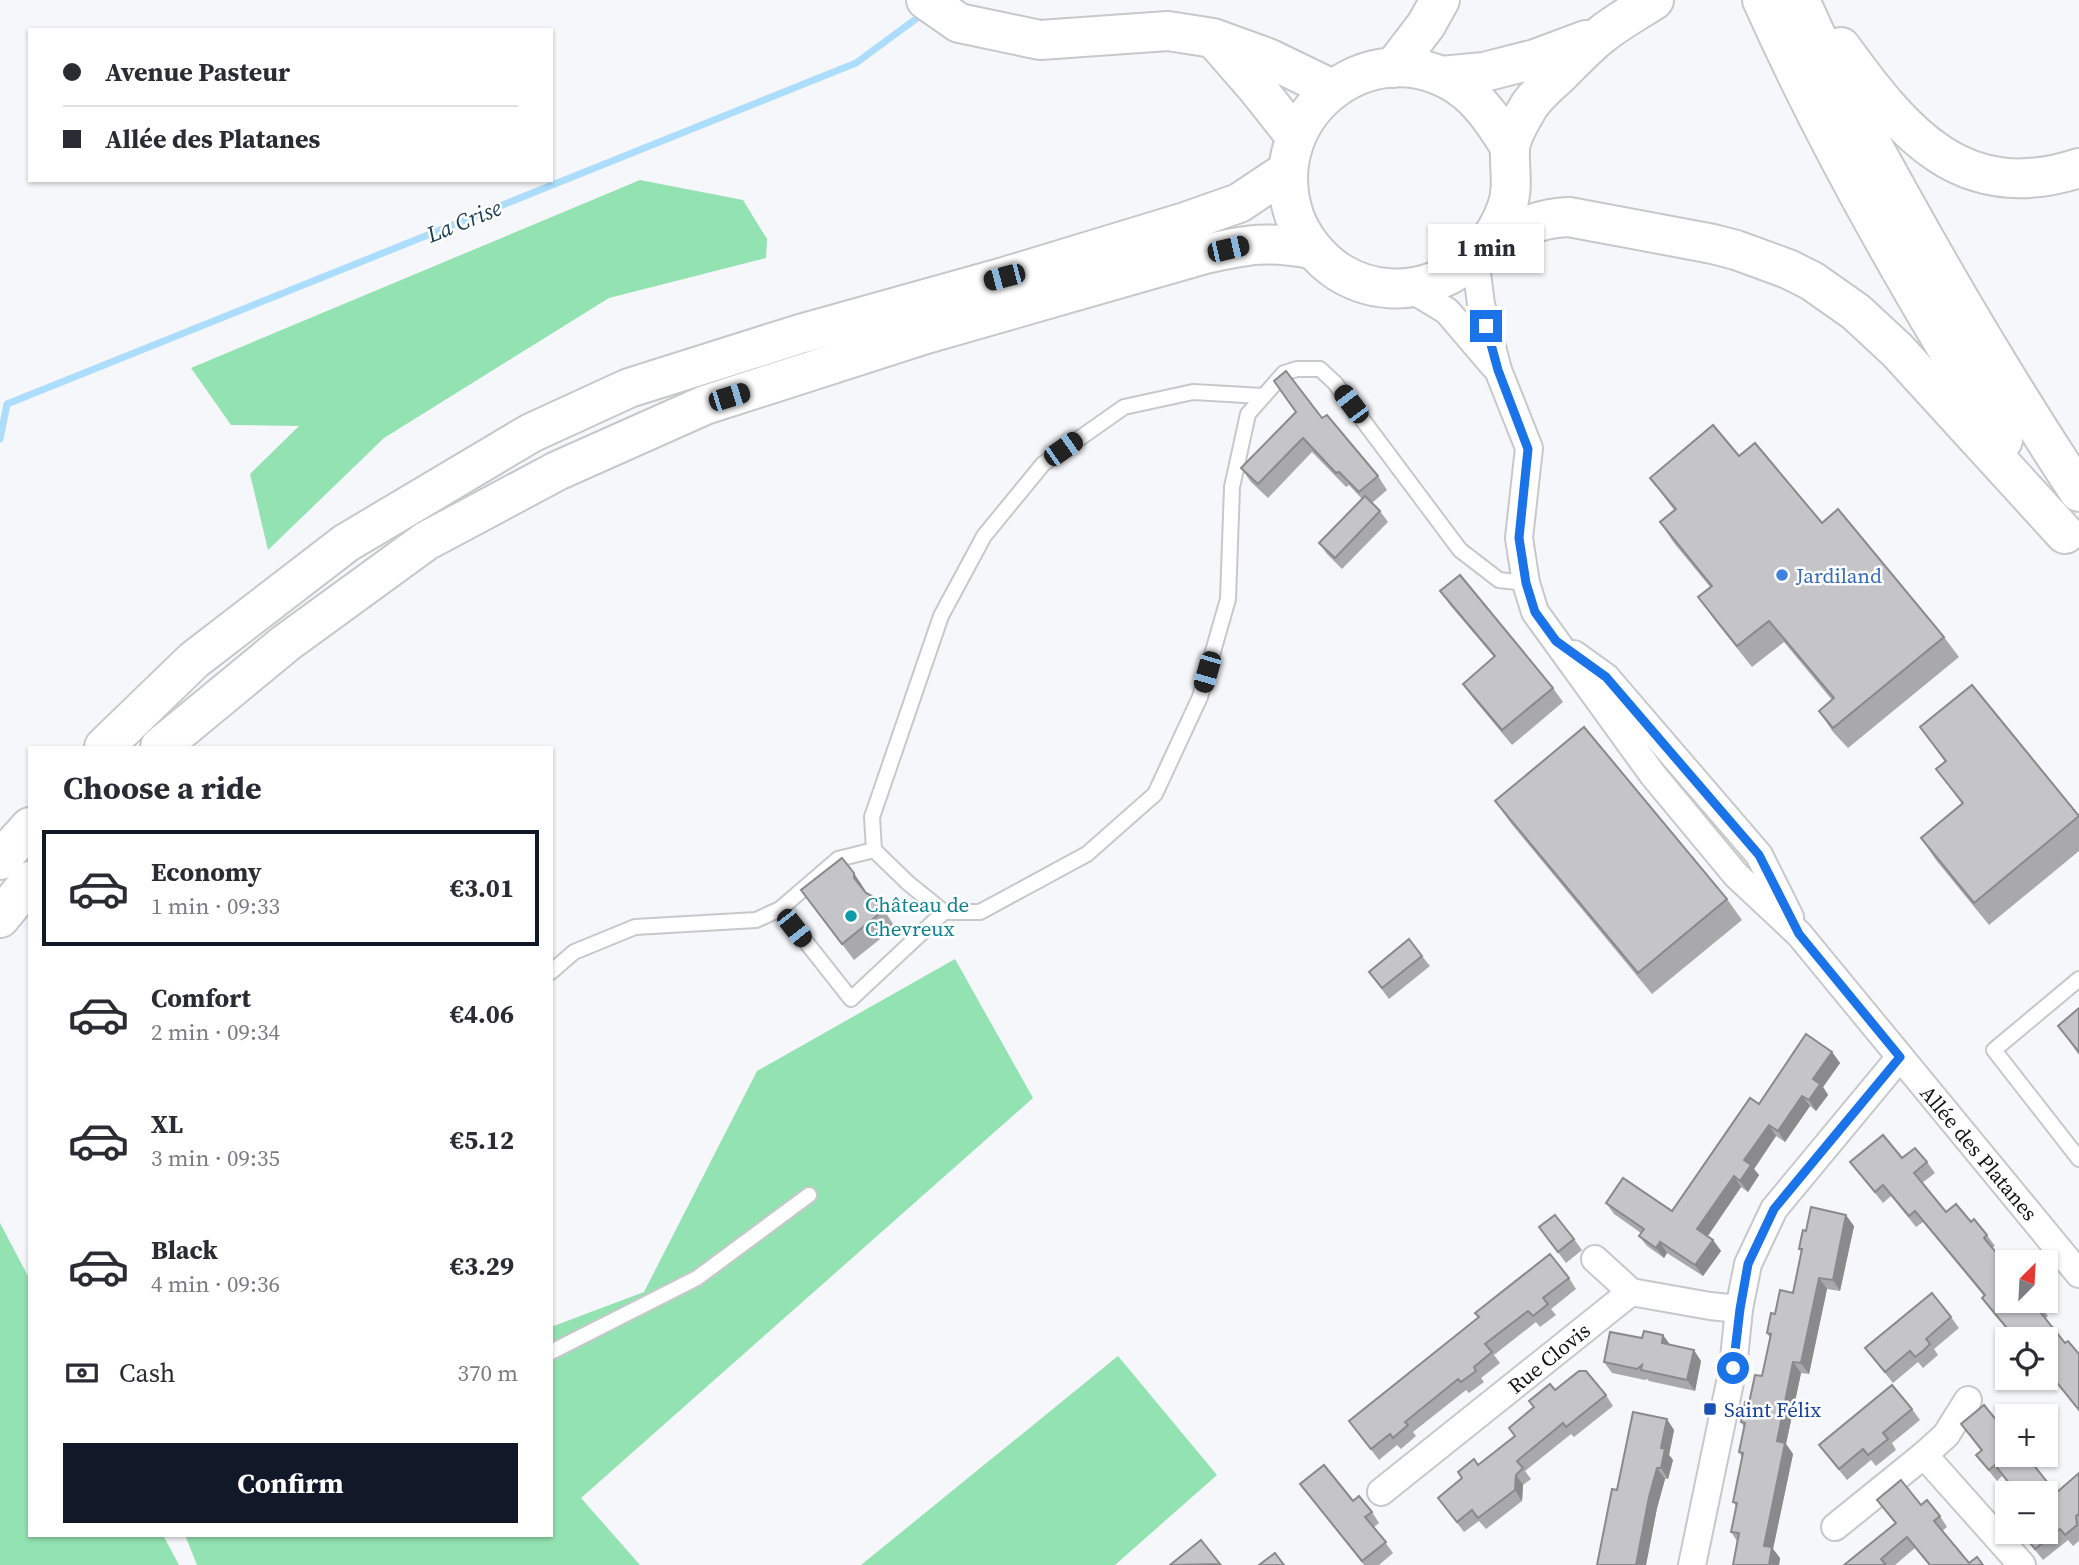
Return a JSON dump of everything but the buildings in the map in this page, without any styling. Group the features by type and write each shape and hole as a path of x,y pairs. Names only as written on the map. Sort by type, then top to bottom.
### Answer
{"main road":[{"path":"1392,68 1426,25 1440,0"},
{"path":"1478,255 1500,225 1508,204 1512,189 1510,146 1531,102 1601,35 1654,0"},
{"path":"1762,0 1820,122 1912,289 1986,413 2072,544"},
{"path":"1800,0 1819,45 1865,134 1954,291 2004,376 2079,492"},
{"path":"1811,0 1842,48 1877,94 1912,132 1952,162 1995,178 2019,180 2041,178 2079,168"},
{"path":"936,7 959,23 1040,40 1168,31 1213,38 1268,58 1332,89"},
{"path":"1441,76 1484,72 1522,63 1601,35"},
{"path":"1213,38 1258,88 1291,154"},
{"path":"1510,146 1490,117 1468,93 1441,76 1417,69 1392,68 1361,74 1332,89 1310,110 1291,154 1289,199 1298,225 1312,248 1340,272 1373,286 1409,288 1444,279 1524,225 1569,216 1713,244 1788,269 1836,297 1879,332 2072,544"},
{"path":"105,746 194,660 346,543 531,433 629,388 800,334 1004,277 1239,203 1291,154"},
{"path":"161,746 286,643 426,541 557,471 705,405 926,334 1205,254 1250,243 1280,243 1312,248"},
{"path":"0,860 28,829"},
{"path":"0,918 28,883"}],"street":[{"name":"Allée des Platanes","path":"1478,255 1481,304 1498,370 1528,449 1519,538 1526,583 1535,612 1556,641 1606,677 1759,855 1799,934 2079,1274"},
{"name":"Allée des Platanes","path":"1409,288 1447,311 1498,370"},
{"path":"1692,1565 1733,1368 1748,1264 1774,1209 1900,1057"},
{"path":"1595,1259 1631,1292 1710,1307 1740,1309"},
{"name":"Rue Clovis","path":"1381,1492 1631,1292"},
{"path":"1835,1527 1946,1435 1968,1400"},
{"path":"1924,1455 2022,1565"}],"lane":[{"path":"1263,396 1193,392 1124,407 1043,464 984,536 941,616 872,817 874,850 908,883 944,912 980,912 1087,854 1155,794 1200,696 1228,599 1232,486 1248,414 1284,373 1297,369 1320,369 1335,383 1460,550 1499,580 1526,583"},
{"path":"553,970 574,953 635,927 755,920 780,909 838,859 874,850"},
{"path":"780,909 851,999 944,912"},
{"path":"2079,979 1994,1050 2079,1159"},
{"path":"553,1351 698,1278 808,1195"}],"green space":[{"path":"640,180 743,200 767,239 766,258 609,298 384,438 268,550 250,474 299,426 231,425 191,368"},
{"path":"955,959 1033,1098 581,1498 640,1565 197,1565 186,1537 553,1537 553,1326 644,1292 757,1071"},
{"path":"0,1223 28,1276 28,1537 164,1537 179,1565 0,1565"},
{"path":"1118,1356 1217,1475 1115,1565 861,1565"}],"waterway":[{"name":"La Crise","path":"0,439 7,404 856,63 924,13"}],"place":[{"name":"Jardiland","path":"1782,575"},
{"name":"Château de Chevreux","path":"851,916"},
{"name":"Saint Félix","path":"1710,1409"}],"route":[{"path":"1486,326 1498,370 1528,449 1519,538 1526,583 1535,612 1556,641 1606,677 1759,855 1799,934 1900,1057 1774,1209 1748,1264 1733,1368"}]}
